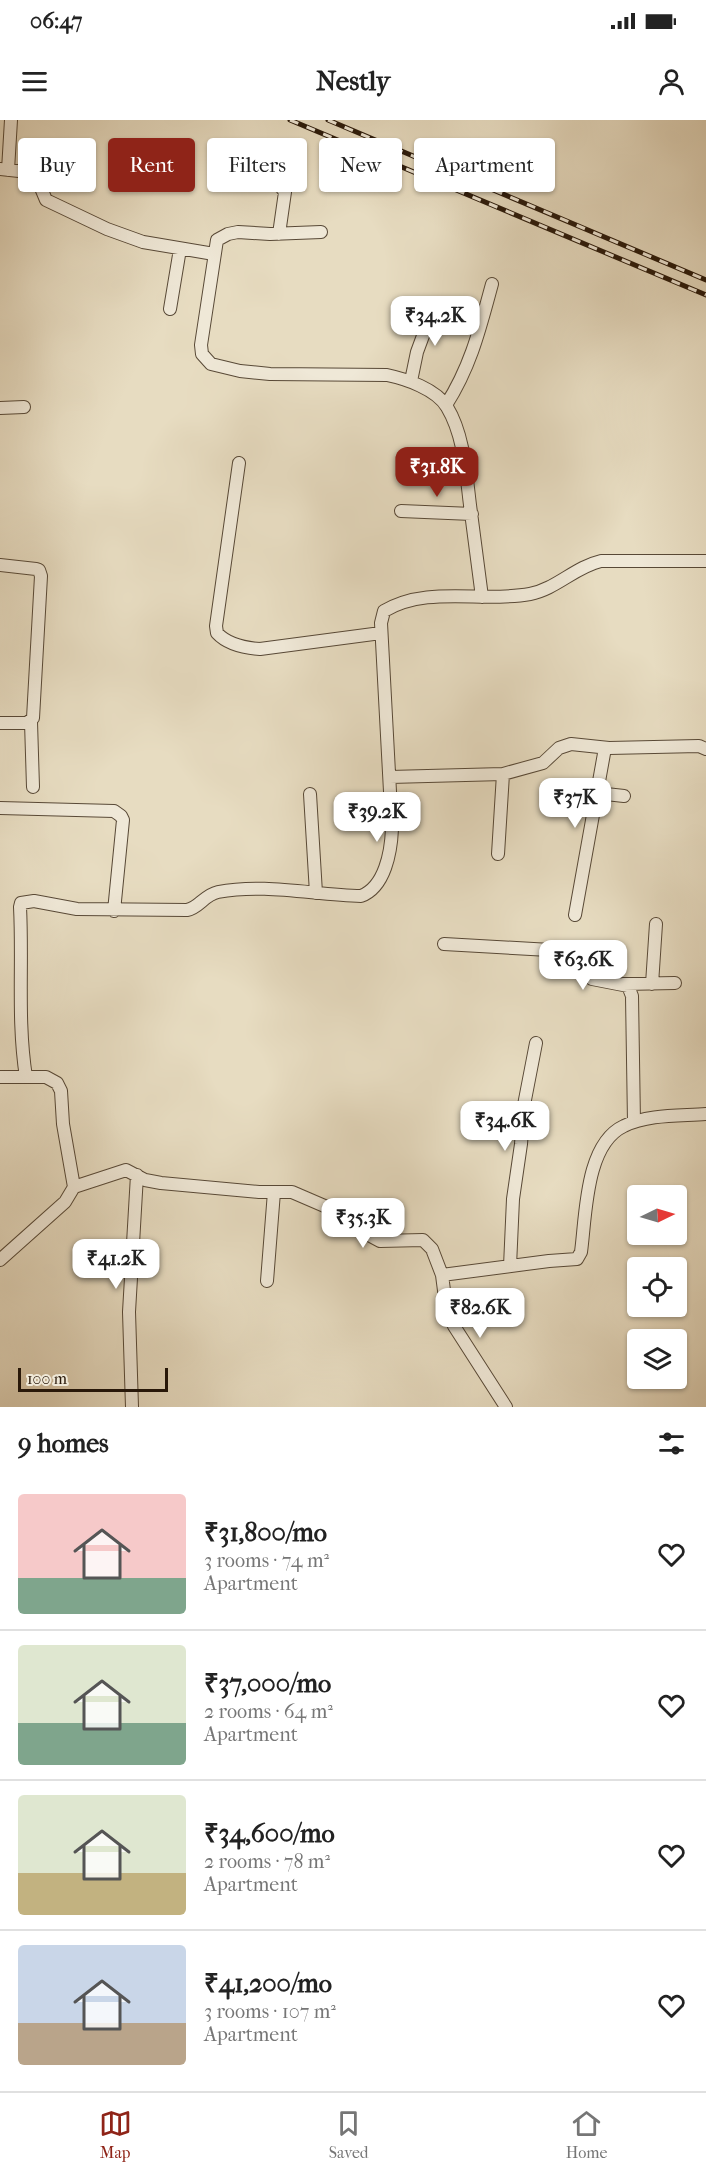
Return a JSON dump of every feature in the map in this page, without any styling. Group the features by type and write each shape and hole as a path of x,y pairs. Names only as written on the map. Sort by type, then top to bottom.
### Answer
{"street":[{"path":"11,120 4,169 33,174 38,179 46,200 143,243 214,254"},
{"path":"279,234 284,192"},
{"path":"321,232 279,234 238,232 217,240 201,345 202,354 211,364 240,371 270,374 387,375 422,386 446,405 460,438 482,597"},
{"path":"170,309 180,249"},
{"path":"446,405 460,382 475,349 492,284"},
{"path":"411,381 417,352 434,306"},
{"path":"0,408 24,407"},
{"path":"239,463 216,626 221,638 241,647 260,649 381,633"},
{"path":"401,512 472,514"},
{"path":"26,1077 21,1044 20,1014 21,903 34,901 77,909 114,911 190,910 205,897 218,892 242,890 316,892 361,896 370,892 375,886 391,851 392,829 381,633 381,617 384,611 438,596 517,596 543,590 586,566 601,561 705,561 706,548"},
{"path":"0,565 36,569 41,573 31,722 33,787"},
{"path":"0,723 31,722"},
{"path":"390,777 503,774 543,763 564,745 578,744 605,748 699,746 706,749"},
{"path":"575,915 605,748"},
{"path":"498,854 503,774"},
{"path":"597,793 624,796"},
{"path":"310,794 316,892"},
{"path":"0,808 119,813 123,820 114,911"},
{"path":"652,984 656,924"},
{"path":"444,944 585,952 589,958 592,979 623,984 675,983"},
{"path":"623,984 631,989 632,996 634,1122"},
{"path":"510,1266 513,1199 524,1105 536,1043"},
{"path":"0,1077 46,1077 57,1083 61,1090 63,1124 74,1187"},
{"path":"442,1275 573,1260 579,1257 590,1174 614,1132 634,1122 706,1114"},
{"path":"0,1260 65,1202 74,1187 122,1171 130,1172 145,1180 161,1183 297,1194 350,1217 368,1234 380,1241 423,1240 432,1249 442,1275 446,1306 454,1326 506,1407"},
{"path":"132,1407 129,1312 137,1176"},
{"path":"267,1281 274,1192"}],"railway":[{"path":"290,120 706,295"},
{"path":"328,120 706,280"}]}
